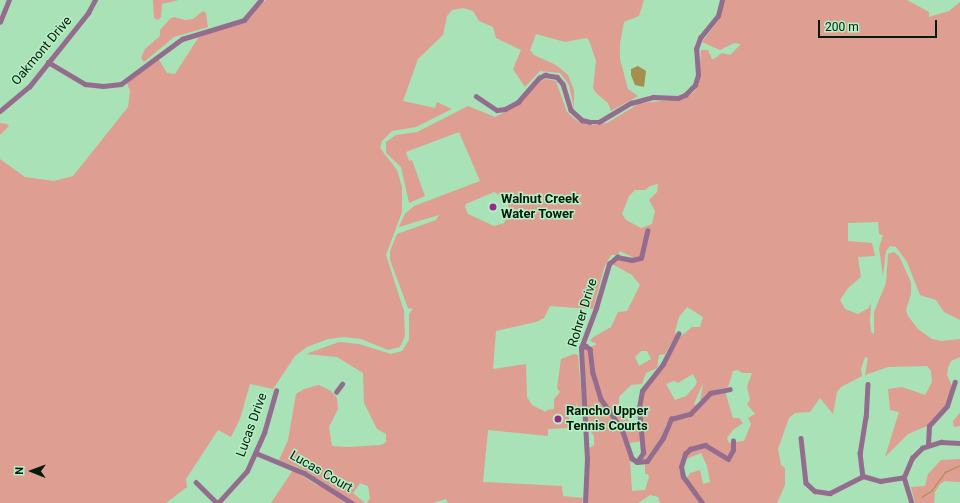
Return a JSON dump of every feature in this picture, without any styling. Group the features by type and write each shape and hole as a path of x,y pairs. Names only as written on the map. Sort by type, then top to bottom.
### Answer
{"street":[{"path":"0,22 9,0"},
{"name":"Oakmont Drive","path":"0,111 29,86 88,13 95,0"},
{"path":"48,62 85,84 103,86 121,84 182,39 244,20 261,0"},
{"path":"476,96 497,110 505,109 518,102 539,78 545,75 557,77 563,84 571,110 582,120 590,122 599,122 631,103 653,97 678,98 685,95 693,88 696,80 696,50 700,38 718,16 722,0"},
{"name":"Rohrer Drive","path":"585,503 587,459 581,348 596,308 609,264 617,257 632,260 640,258 647,231"},
{"path":"637,462 643,453 640,408 642,391 663,364 678,334"},
{"path":"581,348 586,346 590,349 593,373 601,399 622,429 632,458 637,462 642,463 651,456 663,438 671,419 690,414 710,393 730,389"},
{"path":"928,444 929,426 947,406 955,382"},
{"path":"336,392 342,384"},
{"path":"863,476 860,452 866,417 868,384"},
{"name":"Lucas Drive","path":"217,503 238,484 256,453 276,391"},
{"path":"801,438 806,483 815,491 830,493 863,476 880,481 904,477"},
{"path":"702,503 683,477 681,467 685,454 690,449 705,445 728,459 733,450 733,441"},
{"path":"912,503 904,477 912,458 928,444 941,442 960,443"},
{"name":"Lucas Court","path":"256,453 304,472 352,503"},
{"path":"196,482 217,503"}],"shaded area":[{"path":"153,0 179,0 162,4 161,17 158,20 154,18"},
{"path":"266,0 644,0 639,16 624,22 620,43 620,59 628,89 638,96 611,111 608,103 596,93 593,88 596,61 589,40 586,38 565,42 536,34 530,50 534,55 556,65 568,75 574,90 574,108 569,85 560,73 540,71 525,87 513,69 521,50 496,38 493,27 479,21 473,11 463,8 452,10 447,16 443,35 418,59 403,101 435,108 437,102 452,109 416,127 392,131 382,141 380,148 397,170 402,187 402,212 386,255 404,311 405,336 400,347 388,350 361,339 344,337 328,339 307,347 295,356 273,389 250,384 240,419 231,437 218,430 186,479 187,487 166,503 0,503 0,159 25,177 54,181 73,176 128,107 130,91 127,83 158,58 167,73 175,74 200,35 242,22"},
{"path":"724,0 907,0 929,12 929,17 949,11 960,2 960,320 944,312 936,300 920,295 907,262 896,247 890,246 886,251 883,276 879,248 883,235 879,234 878,222 848,223 848,241 872,243 875,256 858,257 861,277 848,288 840,300 845,309 858,314 869,308 871,302 871,332 874,334 874,312 886,283 888,254 894,252 899,256 911,282 911,294 906,310 908,316 918,329 932,339 941,341 960,339 960,357 951,361 948,367 947,375 952,386 949,400 941,411 927,426 908,434 885,457 899,412 890,410 888,389 902,387 925,395 932,382 931,371 927,366 888,367 865,375 868,358 865,357 861,369 862,376 841,387 837,392 833,414 820,398 810,412 795,413 789,418 778,449 781,465 785,468 785,485 777,503 703,503 686,480 690,473 700,470 703,484 710,482 707,466 701,453 686,459 682,456 679,470 699,503 660,503 658,497 650,495 638,503 587,503 588,449 594,445 594,436 587,427 584,350 597,344 590,341 592,338 611,327 618,312 627,311 640,285 632,275 612,264 618,259 640,261 620,251 618,255 611,255 604,268 593,309 550,306 544,318 536,322 496,331 493,369 526,364 527,397 532,405 546,412 547,410 554,409 554,399 560,392 557,388 561,359 574,354 578,355 583,415 577,409 576,400 576,407 569,408 569,428 548,429 548,436 488,430 483,482 562,486 563,496 583,498 582,503 448,503 446,499 433,503 367,503 370,498 368,486 360,483 353,493 365,503 271,503 293,470 318,486 323,483 304,470 279,460 288,440 296,394 304,389 319,385 331,391 337,398 338,409 329,427 332,446 348,447 381,445 386,442 386,434 377,429 364,403 363,373 337,357 306,354 339,342 359,344 391,354 402,351 409,340 409,314 413,309 408,308 390,260 390,251 397,234 436,220 439,215 399,227 401,222 405,214 414,206 480,181 459,132 406,152 409,161 412,160 425,196 409,203 401,167 386,153 386,142 396,135 417,132 468,106 495,117 513,107 538,82 546,79 556,81 567,112 576,120 587,125 607,123 640,103 684,99 695,91 699,83 701,50 708,50 712,59 714,59 722,53 730,55 741,44 734,43 720,50 702,42 721,17","holes":["658,184 657,192 649,200 655,211 652,224 641,228 626,220 622,214 629,196 635,190 645,190 650,186","494,192 506,198 510,212 504,223 494,226 468,214 465,207 466,204","687,307 703,317 700,327 692,327 680,337 665,365 644,392 640,424 632,425 619,408 619,397 631,385 642,384 646,373 657,368 659,355 665,354 676,335 675,331 679,317","641,351 647,351 651,359 639,366 635,357","738,370 742,373 752,373 747,387 750,400 747,404 755,414 748,418 751,424 744,441 729,443 727,438 733,430 743,423 739,418 733,418 725,391 715,392 698,407 694,404 703,383 700,401 709,392 728,387 733,371","693,374 697,382 686,396 675,400 666,384 674,381 678,383","669,423 665,439 645,465 645,474 648,474 649,477 645,490 632,491 629,443 644,441 641,462 644,461 662,437 666,424"]},
{"path":"203,11 206,13 208,27 174,37 144,62 141,58 145,49 160,36 160,30 170,19 174,17 185,20 193,19"},
{"path":"638,66 646,71 644,87 635,85 631,75 631,69"},
{"path":"0,123 7,124 9,126 0,135"},
{"path":"960,413 960,426 954,427 953,421"},
{"path":"960,459 960,482 945,481 940,484 935,492 934,503 915,503 911,487 925,486 928,474 941,460"}],"waterway":[{"path":"921,497 931,491 945,472 960,465"}],"place":[{"name":"Walnut Creek Water Tower","path":"493,207"},
{"name":"Rancho Upper Tennis Courts","path":"558,419"}]}
